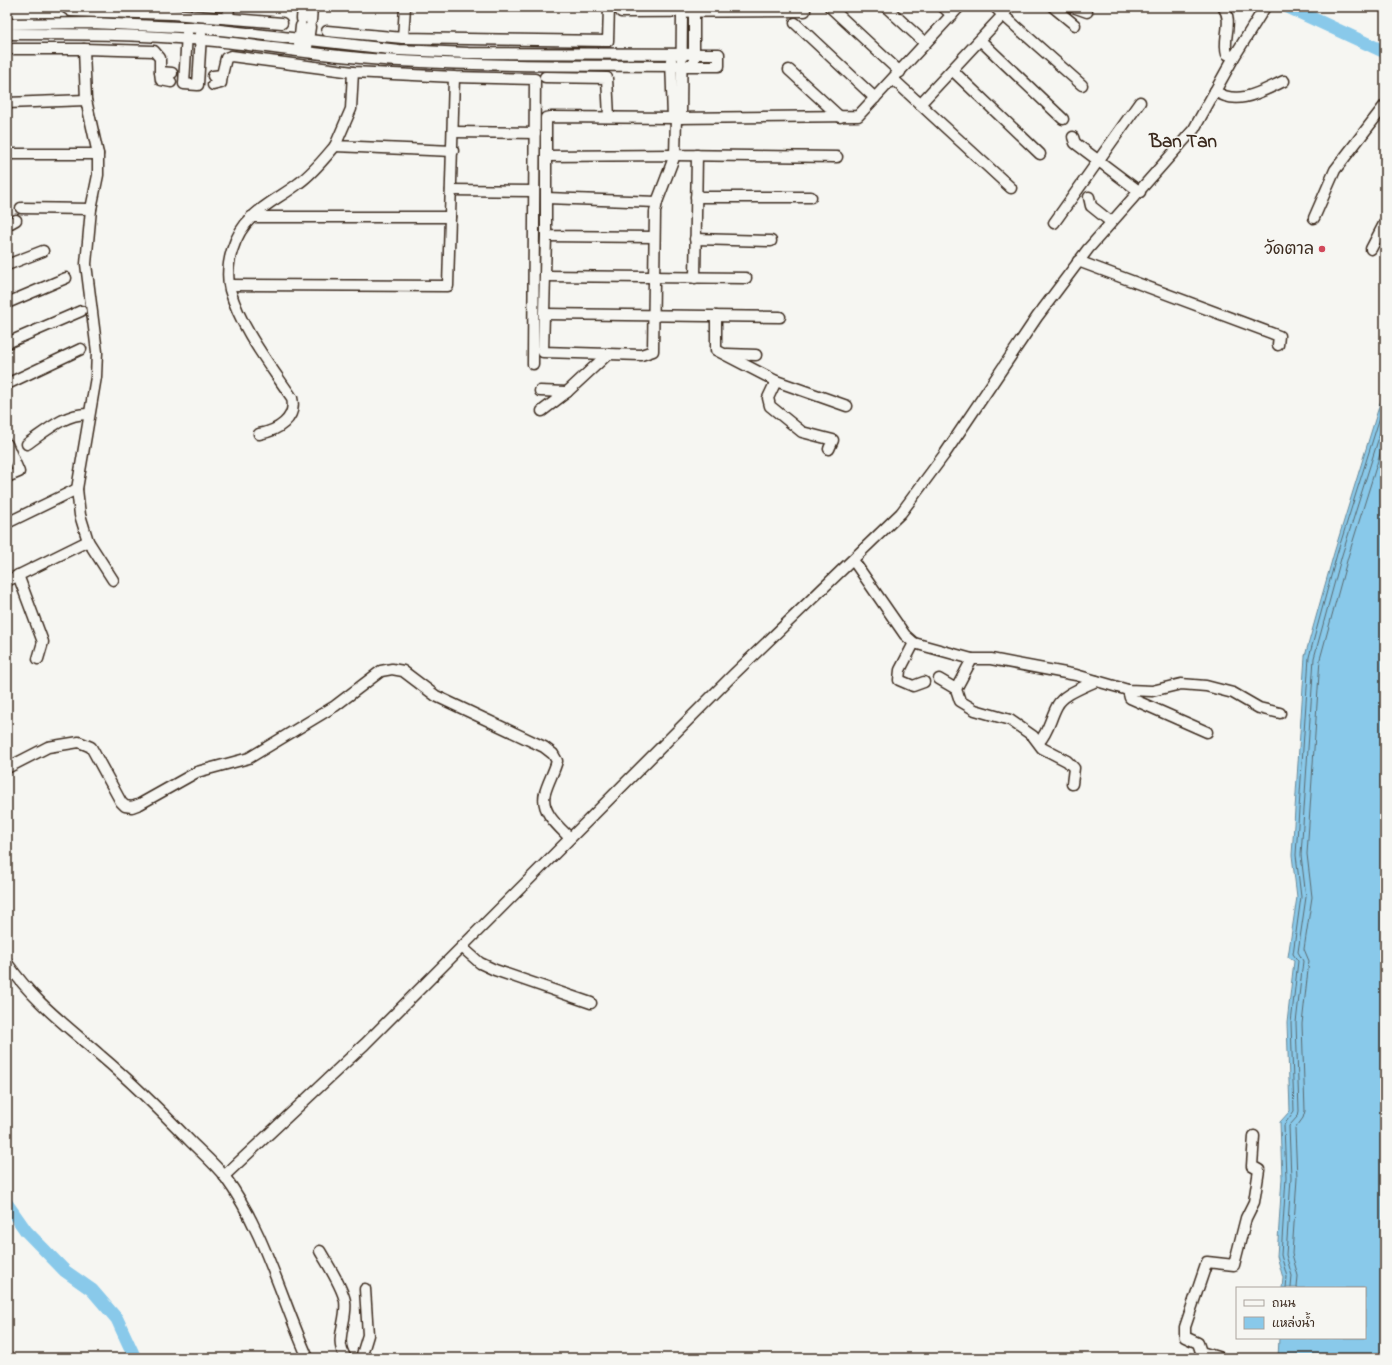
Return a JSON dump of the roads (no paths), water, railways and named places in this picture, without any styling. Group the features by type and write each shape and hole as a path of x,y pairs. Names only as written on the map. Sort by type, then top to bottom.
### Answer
{"street":[{"path":"65,7 71,11 172,14 282,24"},
{"path":"228,18 229,7"},
{"path":"403,38 405,7"},
{"path":"328,31 403,38 608,41 609,7"},
{"path":"830,7 896,75 920,104 1011,188"},
{"path":"886,7 925,44"},
{"path":"943,7 952,15"},
{"path":"688,10 676,54 677,118 675,155 657,202 654,237 653,351 641,355 543,352 546,236 545,122 548,117 677,118 858,116 959,7"},
{"path":"995,7 1006,11 1082,85"},
{"path":"1053,7 1075,25"},
{"path":"1073,7 1087,12"},
{"path":"1224,7 1228,14 1227,39 1225,48 1228,54 1234,57"},
{"path":"224,1176 365,1044 463,948 569,837 734,674 901,513 936,467 988,392 1037,317 1078,261 1194,129 1234,57 1268,9"},
{"path":"688,10 694,65"},
{"path":"621,12 688,10 805,11"},
{"path":"920,104 981,41 1006,11"},
{"path":"302,52 307,17"},
{"path":"795,22 875,98"},
{"path":"7,24 91,23 202,28 399,50 524,53 719,54 719,66 607,66 399,61 302,52 201,40 93,34 7,34"},
{"path":"178,79 187,28"},
{"path":"202,28 201,40 208,79"},
{"path":"981,41 1063,119"},
{"path":"7,49 154,51 160,58 161,80 208,79 226,58 231,56 353,72 454,77 535,78 533,364"},
{"path":"84,49 86,100 98,154 98,175 91,209 86,264 97,352 96,377 77,489 80,515 88,541 113,580"},
{"path":"399,50 399,61"},
{"path":"524,53 524,64"},
{"path":"607,66 608,54"},
{"path":"788,70 840,117"},
{"path":"952,70 1040,154"},
{"path":"259,434 271,432 279,428 287,420 294,406 292,398 253,338 238,310 230,285 229,271 234,247 240,232 251,217 267,203 299,184 336,146 351,109 353,72"},
{"path":"230,285 448,286 454,77"},
{"path":"545,77 607,78 610,117"},
{"path":"1216,91 1223,97 1234,99 1244,97 1284,81"},
{"path":"7,103 86,100"},
{"path":"1054,223 1140,102"},
{"path":"1314,218 1335,170 1385,105"},
{"path":"453,132 535,133"},
{"path":"1073,137 1075,143 1089,152 1098,162 1140,192"},
{"path":"336,146 453,151"},
{"path":"7,154 98,154"},
{"path":"546,156 675,155 837,157"},
{"path":"695,278 697,156"},
{"path":"451,190 534,191"},
{"path":"696,197 810,197"},
{"path":"1089,197 1090,206 1111,222"},
{"path":"546,198 657,202"},
{"path":"20,208 91,209"},
{"path":"251,217 450,217"},
{"path":"1371,249 1385,222"},
{"path":"546,236 654,237"},
{"path":"695,239 771,240"},
{"path":"7,265 43,250"},
{"path":"1078,261 1279,336 1278,345"},
{"path":"545,276 746,278"},
{"path":"7,303 66,278"},
{"path":"7,344 81,310"},
{"path":"544,314 780,317"},
{"path":"716,316 716,350 776,381 847,406"},
{"path":"7,384 81,349"},
{"path":"723,353 756,355"},
{"path":"542,411 567,392 608,354"},
{"path":"776,381 768,398 770,406 802,432 833,440 829,449"},
{"path":"540,391 567,392"},
{"path":"27,444 67,417 79,413 89,414"},
{"path":"7,444 19,472 7,477"},
{"path":"7,523 77,489"},
{"path":"7,581 88,541"},
{"path":"853,560 905,635 914,642 972,659 991,659 1096,681 1128,690 1152,691 1181,684 1206,686 1233,694 1259,708 1280,713"},
{"path":"18,575 43,642 38,659"},
{"path":"914,642 900,670 899,680 913,686 924,682"},
{"path":"956,689 972,659"},
{"path":"7,768 48,747 79,742 91,747 96,753 121,802 125,806 132,807 148,800 180,780 197,772 249,758 335,706 381,671 392,669 403,671 436,696 528,738 553,754 557,761 545,794 544,803 548,813 569,837"},
{"path":"939,679 956,689 960,702 975,710 1010,720 1033,736 1042,748 1067,761 1074,768 1072,784"},
{"path":"1039,742 1047,733 1058,704 1073,692 1096,681"},
{"path":"1128,690 1130,698 1207,732"},
{"path":"463,948 473,959 495,970 591,1003"},
{"path":"7,963 33,997 133,1084 224,1176 246,1211 277,1281 293,1326 308,1358"},
{"path":"1221,1358 1201,1352 1198,1343 1185,1337 1186,1327 1207,1262 1234,1265 1246,1218 1254,1202 1259,1170 1252,1166 1254,1136"},
{"path":"320,1251 345,1300 345,1317 339,1340 340,1347 346,1358"},
{"path":"361,1358 368,1335 365,1289"}],"water":[{"path":"1385,387 1385,1358 1278,1358 1279,1339 1366,1339 1366,1287 1282,1287 1283,1278 1277,1256 1282,1178 1280,1122 1290,1111 1287,1023 1294,961 1288,957 1297,897 1292,855 1305,656 1334,553"}],"waterway":[{"path":"1288,7 1385,52"},
{"path":"7,1204 26,1231 65,1271 92,1290 117,1319 135,1358"}],"place":[{"name":"วัดตาล","path":"1322,249"}],"district":[{"name":"Ban Tan","path":"1183,142"}]}
